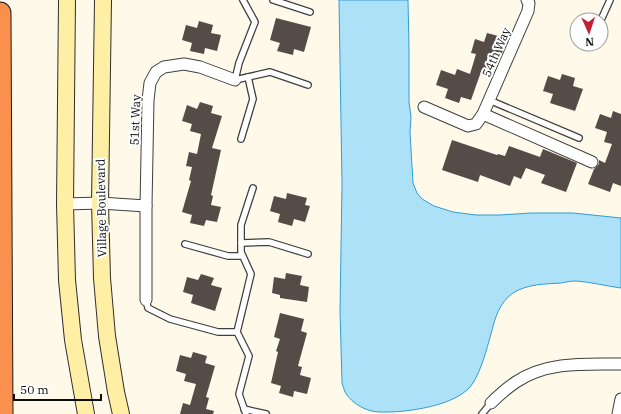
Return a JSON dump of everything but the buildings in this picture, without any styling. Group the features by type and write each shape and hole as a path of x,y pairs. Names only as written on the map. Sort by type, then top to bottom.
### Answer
{"highway":[{"path":"0,13 2,414"}],"street":[{"path":"67,0 65,204 67,280 73,340 86,414"},
{"name":"Village Boulevard","path":"103,0 100,203 102,278 107,336 121,414"},
{"name":"54th Way","path":"424,107 468,126 476,124 483,114 528,12 529,3 527,0"},
{"name":"51st Way","path":"146,300 146,206 148,100 150,83 156,72 164,67 184,64 200,67 235,80"},
{"path":"483,114 592,162"},
{"path":"65,204 100,203 146,206"},
{"path":"490,403 503,391 518,381 551,367 568,365 621,364"},
{"path":"618,414 621,399"}],"lane":[{"path":"242,0 255,22 239,63 235,80 270,72 308,85"},
{"path":"273,0 310,12"},
{"path":"605,12 610,0"},
{"path":"241,139 253,99 248,77"},
{"path":"489,100 579,138"},
{"path":"253,188 240,225 241,252 251,274 237,332 249,356 239,394 245,411 266,414"},
{"path":"241,243 269,242 308,254"},
{"path":"185,244 228,256 242,256"},
{"path":"146,300 148,308 170,319 218,332 237,332"},
{"path":"482,414 490,403"}],"water":[{"path":"339,0 408,0 409,102 411,117 410,132 413,183 417,193 422,199 434,206 453,212 476,215 573,213 621,218 621,288 574,281 530,286 513,293 504,301 498,311 484,359 473,383 466,391 444,403 403,411 375,412 356,404 345,392 342,383 340,311 342,184"}]}
